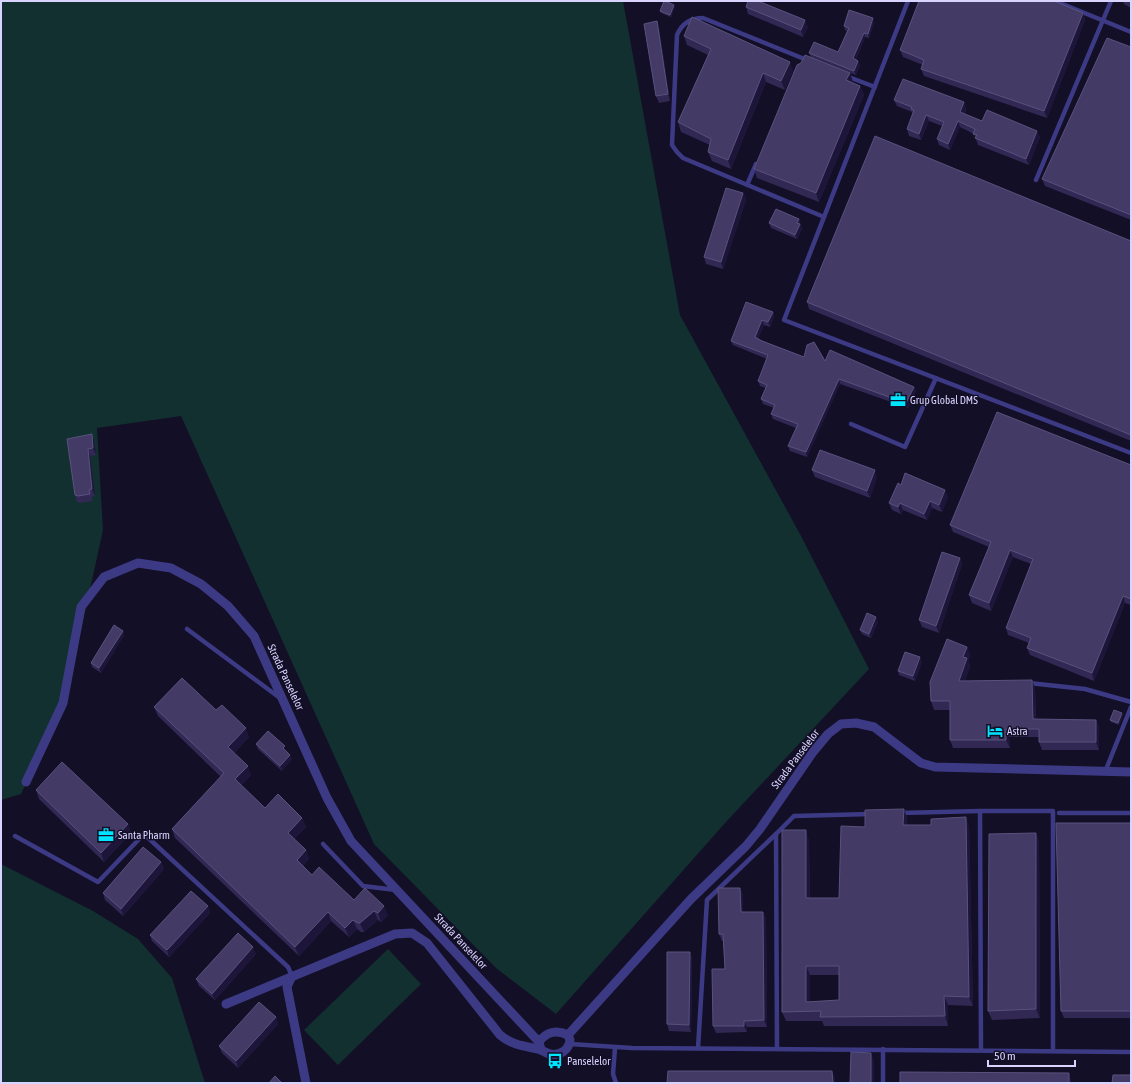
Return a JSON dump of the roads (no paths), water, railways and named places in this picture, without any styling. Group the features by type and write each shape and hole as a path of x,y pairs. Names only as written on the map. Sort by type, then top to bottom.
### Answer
{"street":[{"name":"Strada Panselelor","path":"26,782 63,703 81,607 104,577 138,563 171,568 202,584 228,606 254,636 327,798 351,841 540,1046 550,1054 563,1052 569,1040 686,904 746,846 760,829 813,752 828,734 841,724 856,723 874,726 890,737 921,763 935,767 1131,772"},
{"name":"Strada Panselelor","path":"226,1004 395,934 412,933 427,943 500,1036 508,1042 540,1046"},
{"path":"292,976 287,987 306,1083"},
{"path":"540,1046 544,1036 553,1032 569,1040"}],"lane":[{"path":"908,1 784,320 1131,453"},
{"path":"1055,1 1131,32"},
{"path":"1036,180 1111,1"},
{"path":"810,61 703,18 691,20 685,23 677,35 672,144 683,158 824,217"},
{"path":"800,65 803,58"},
{"path":"839,73 874,87"},
{"path":"747,184 759,156"},
{"path":"851,424 905,447 936,378"},
{"path":"187,629 284,702"},
{"path":"1021,684 1085,689 1131,702"},
{"path":"1105,772 1131,707"},
{"path":"895,814 980,811 1053,811 1053,1050"},
{"path":"980,811 981,1050"},
{"path":"1058,813 1131,813"},
{"path":"698,1048 707,900 794,816 879,814"},
{"path":"15,836 98,882 144,834 288,967 292,976"},
{"path":"776,834 777,1048"},
{"path":"323,844 363,886 396,890"},
{"path":"569,1040 615,1048 1053,1050 1131,1052"},
{"path":"615,1048 613,1074 616,1083"},
{"path":"883,1049 883,1083"}],"place":[{"name":"Grup Global DMS","path":"898,400"},
{"name":"Astra","path":"995,731"},
{"name":"Santa Pharm","path":"106,835"},
{"name":"Panselelor","path":"555,1061"}]}
